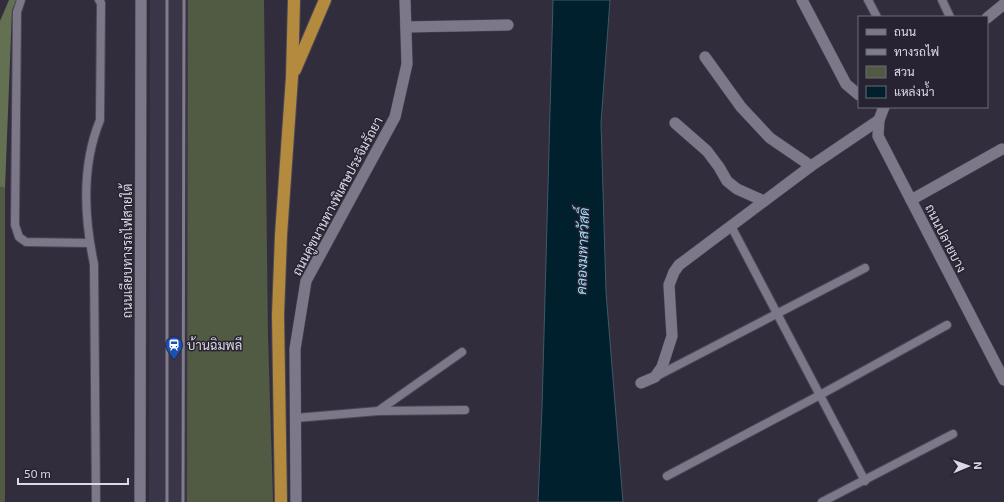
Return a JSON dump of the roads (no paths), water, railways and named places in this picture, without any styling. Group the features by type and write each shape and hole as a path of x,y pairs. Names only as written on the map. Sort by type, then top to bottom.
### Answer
{"highway":[{"path":"281,498 278,315 281,235 292,77 294,0"},
{"path":"292,77 325,0"}],"street":[{"name":"ถนนเลียบทางรถไฟสายใต้","path":"140,502 141,0"},
{"name":"ถนนคู่ขนานทางพิเศษประจิมรัถยา","path":"296,502 295,349 306,281 395,117 407,64 405,0"},
{"path":"802,0 846,84 858,94"},
{"path":"988,17 1004,4"},
{"path":"406,27 508,25"},
{"path":"705,58 741,107 770,138 811,166"},
{"name":"ถนนปลายบาง","path":"884,108 879,120 878,136 1004,380"},
{"path":"641,383 654,377 662,367 672,336 669,285 678,265 811,166 879,120"},
{"path":"675,123 707,151 727,181 737,189 764,201"},
{"path":"911,200 1002,149"}],"lane":[{"path":"21,0 17,12 17,231 19,237 26,242 89,243"},
{"path":"96,502 94,264 89,243 86,212 89,154 93,136 100,120 102,3 99,0"},
{"path":"868,0 876,16"},
{"path":"942,0 950,16"},
{"path":"731,226 864,481"},
{"path":"654,377 865,268"},
{"path":"667,476 820,395 947,325"},
{"path":"378,411 462,352"},
{"path":"296,418 378,411 465,410"},
{"path":"822,502 954,434"}],"water":[{"name":"คลองมหาสวัสดิ์","path":"553,0 610,0 601,123 606,292 623,502 538,502"}],"railway":[{"path":"167,0 167,502"},
{"path":"183,502 184,0"}],"place":[{"name":"บ้านฉิมพลี","path":"174,360"}]}
